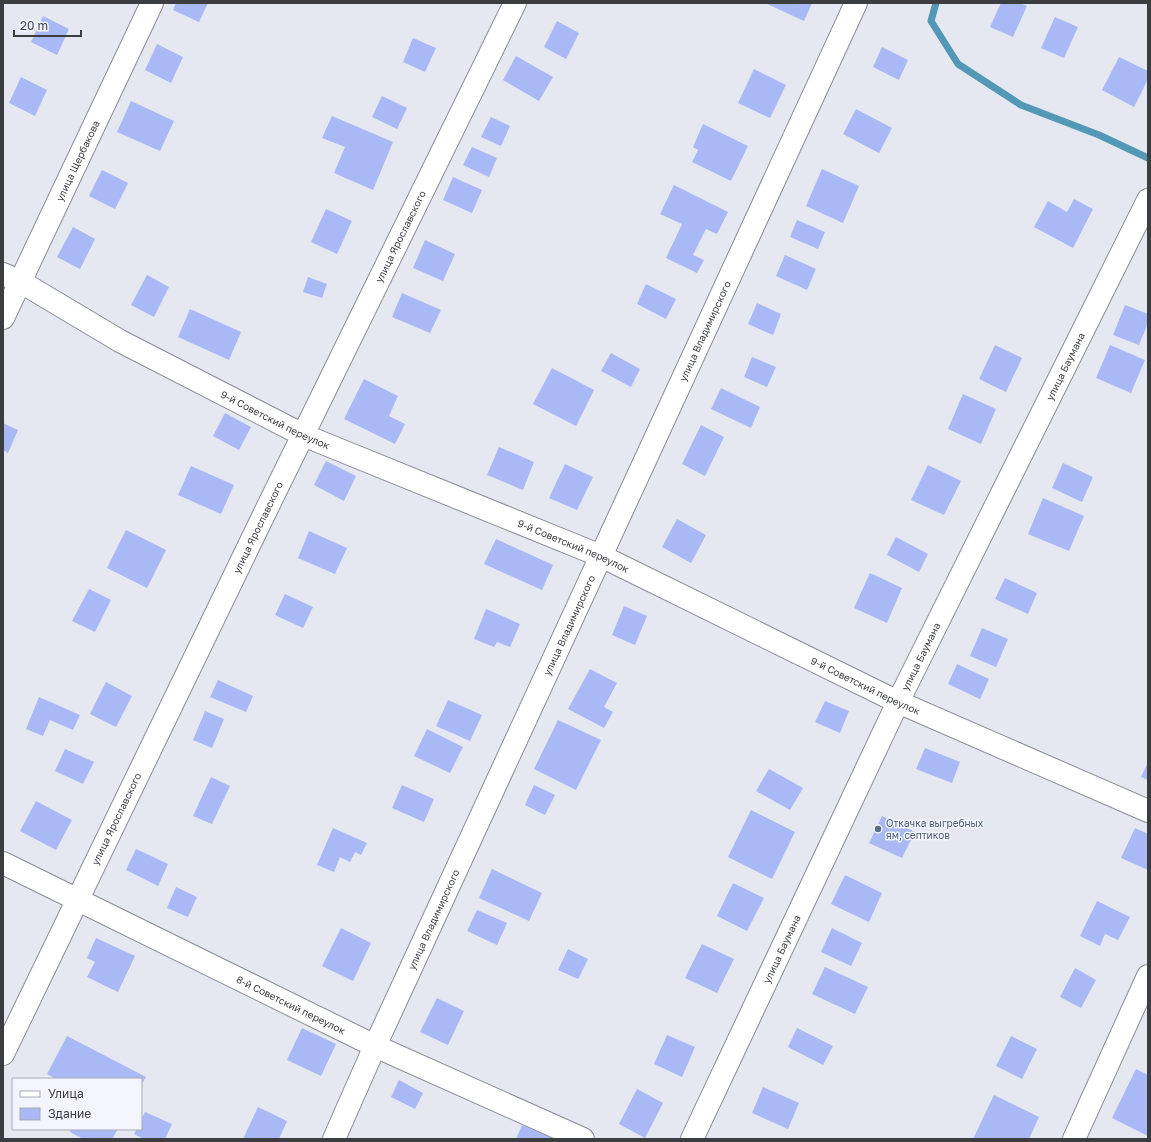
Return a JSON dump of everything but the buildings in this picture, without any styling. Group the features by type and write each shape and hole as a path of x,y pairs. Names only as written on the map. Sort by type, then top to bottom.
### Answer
{"street":[{"name":"улица Щербакова","path":"3,318 12,278 152,3"},
{"name":"улица Ярославского","path":"3,1054 303,435 515,3"},
{"name":"улица Владимирского","path":"334,1139 375,1046 856,3"},
{"name":"улица Баумана","path":"692,1139 898,702 1148,200"},
{"name":"9-й Советский переулок","path":"12,278 120,341 303,435 601,556 898,702 1148,811"},
{"name":"8-й Советский переулок","path":"3,863 375,1046 583,1139"},
{"path":"1074,1139 1148,976"}],"waterway":[{"path":"936,3 931,21 958,64 1021,105 1099,135 1148,158"}],"place":[{"name":"Откачка выгребных ям, септиков","path":"878,829"}]}
